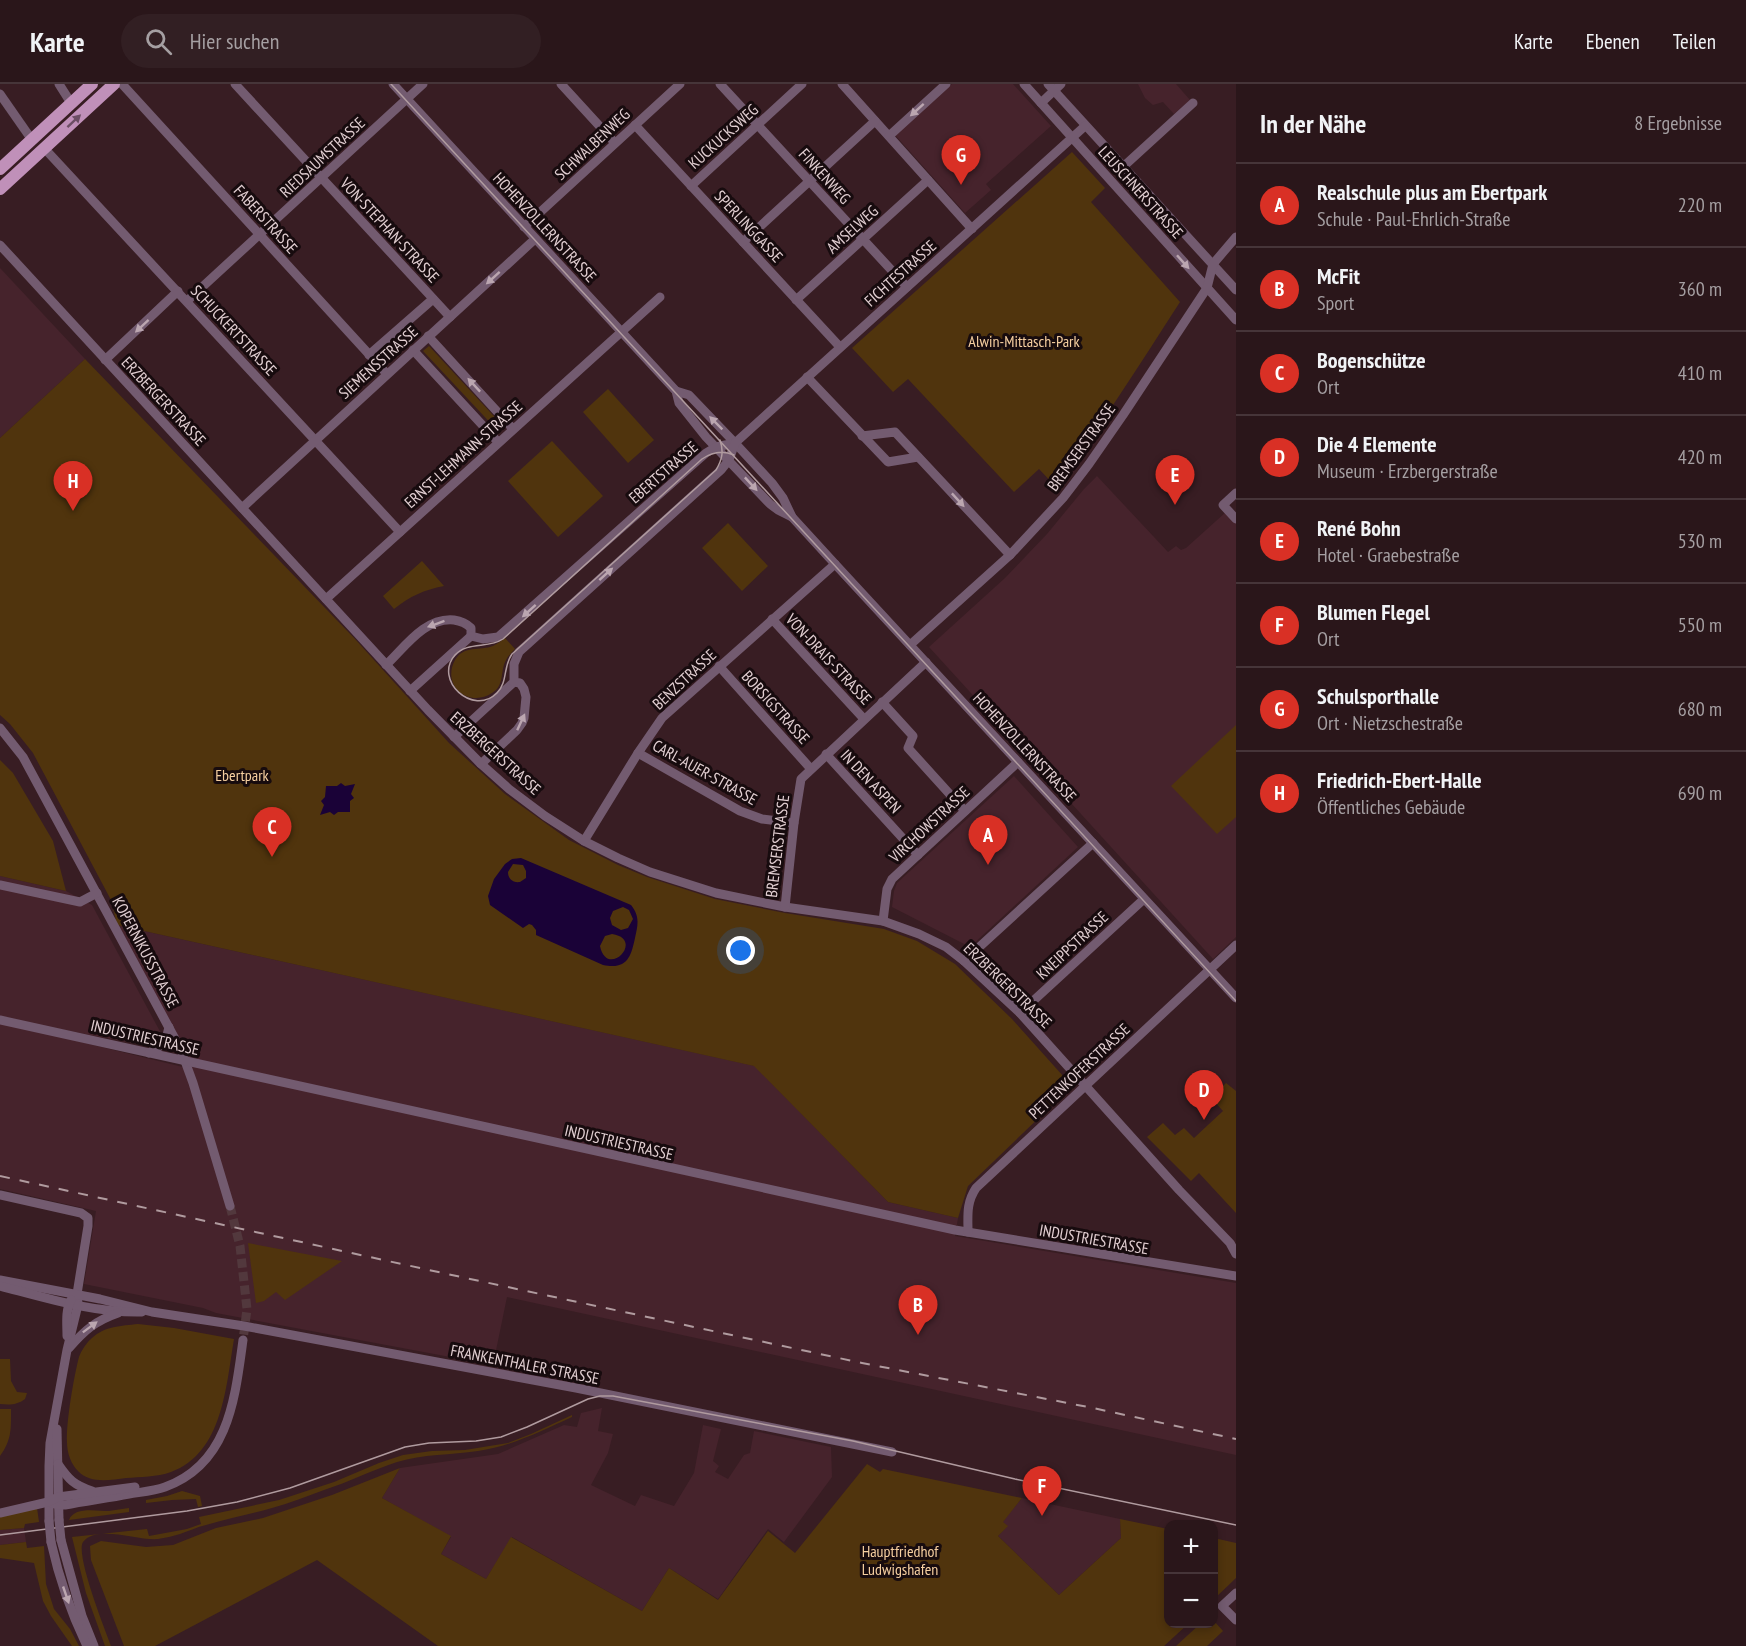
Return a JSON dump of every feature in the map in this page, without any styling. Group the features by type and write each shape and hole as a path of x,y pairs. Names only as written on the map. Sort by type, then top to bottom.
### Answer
{"main road":[{"path":"0,169 92,84"},
{"path":"0,189 114,84"},
{"path":"32,140 45,148"}],"street":[{"path":"59,84 71,103"},
{"name":"FABERSTRASSE","path":"122,84 387,374"},
{"name":"VON-STEPHAN-STRASSE","path":"235,84 450,317"},
{"name":"HOHENZOLLERNSTRASSE","path":"393,84 676,391 679,403 716,447 770,504 792,517"},
{"name":"RIEDSAUMSTRASSE","path":"187,301 423,84"},
{"path":"561,84 615,143"},
{"name":"SCHWALBENWEG","path":"524,226 680,84"},
{"name":"FINKENWEG","path":"720,84 907,287"},
{"name":"KUCKUCKSWEG","path":"691,186 802,84"},
{"path":"842,84 972,228"},
{"path":"889,136 946,84"},
{"name":"LEUSCHNERSTRASSE","path":"1024,84 1236,320"},
{"path":"1041,103 1054,86"},
{"name":"LEUSCHNERSTRASSE","path":"1054,86 1085,126 1236,290"},
{"path":"0,94 32,140"},
{"path":"1124,166 1193,103"},
{"path":"743,242 875,122"},
{"name":"SPERLINGGASSE","path":"635,124 840,347"},
{"name":"FICHTESTRASSE","path":"735,442 1085,126"},
{"name":"SCHUCKERTSTRASSE","path":"45,148 400,532"},
{"name":"AMSELWEG","path":"796,300 928,180"},
{"name":"BREMSERSTRASSE","path":"910,645 1010,555 1063,498 1089,464 1206,288 1213,264 1236,237"},
{"name":"SIEMENSSTRASSE","path":"242,508 535,239"},
{"name":"ERZBERGERSTRASSE","path":"0,245 410,691 481,764 509,789 584,841 650,873 716,893 785,907 883,921 946,947 1020,1013 1179,1190 1230,1243 1236,1254"},
{"path":"105,360 178,291"},
{"name":"ERNST-LEHMANN-STRASSE","path":"326,599 660,297"},
{"name":"SIEMENSSTRASSE","path":"369,355 433,299"},
{"path":"428,336 513,429"},
{"path":"413,350 498,442"},
{"path":"807,377 888,462 918,457"},
{"name":"HOHENZOLLERNSTRASSE","path":"676,391 689,395 735,442 772,483 783,498 792,517 1236,998"},
{"path":"862,436 895,432 1010,555"},
{"path":"514,682 515,656 721,470 729,460 735,442"},
{"name":"EBERTSTRASSE","path":"471,636 490,639 505,632 702,456 716,447 735,442"},
{"path":"1236,493 1223,505 1236,519"},
{"name":"BENZSTRASSE","path":"584,841 662,718 835,564"},
{"name":"VON-DRAIS-STRASSE","path":"772,619 864,719"},
{"path":"386,665 425,627 438,621 456,621 467,624 471,628 471,636 410,691"},
{"name":"BREMSERSTRASSE","path":"785,907 801,779 926,662"},
{"name":"BORSIGSTRASSE","path":"719,666 811,768"},
{"path":"454,737 514,682"},
{"path":"481,764 517,730 524,718 526,697 524,688 514,682"},
{"path":"882,702 913,736 908,748 965,811"},
{"name":"KOPERNIKUSSTRASSE","path":"0,728 23,757 186,1062 230,1206"},
{"name":"CARL-AUER-STRASSE","path":"638,753 740,811 762,819 794,823"},
{"name":"IN DEN ASPEN","path":"826,754 918,855"},
{"name":"VIRCHOWSTRASSE","path":"883,921 887,890 892,879 1018,762"},
{"path":"964,961 1093,843"},
{"path":"0,885 80,902 97,893"},
{"name":"KNEIPPSTRASSE","path":"1020,1013 1144,899"},
{"name":"PETTENKOFERSTRASSE","path":"968,1232 968,1206 970,1197 976,1188 1236,945"},
{"name":"INDUSTRIESTRASSE","path":"0,1020 776,1192 968,1232 1236,1273"},
{"path":"149,1053 165,1043 169,1027"},
{"path":"0,1195 81,1213 88,1218 56,1420 50,1443 48,1502 54,1520 64,1592 87,1646"},
{"name":"FRANKENTHALER STRASSE","path":"0,1280 77,1294 152,1312 244,1326 576,1388 891,1452"},
{"name":"FRANKENTHALER STRASSE","path":"0,1286 73,1304 120,1312 152,1312"},
{"path":"67,1350 95,1322 120,1312"},
{"path":"0,1513 48,1502 151,1491 166,1487 188,1475 204,1463 222,1437 243,1340"},
{"path":"54,1520 58,1501 56,1420"},
{"path":"58,1464 71,1481 79,1487 98,1492"},
{"path":"58,1501 98,1492 176,1482"},
{"path":"56,1541 94,1646"},
{"path":"1236,1593 1222,1605 1236,1620"}],"shaded area":[{"path":"952,84 1013,84 1051,126 986,184 991,190 965,213 895,135"},
{"path":"1138,84 1176,84 1190,100 1174,114 1163,102 1153,105 1145,98"},
{"path":"0,268 85,359 0,438"},
{"path":"1097,476 1168,552 1176,546 1181,550 1186,548 1226,512 1236,523 1236,937 1213,959 929,647 1005,578"},
{"path":"1014,776 1078,847 970,947 892,907 897,883"},
{"path":"341,783 345,786 355,784 351,794 354,798 350,801 350,812 338,812 334,815 330,812 320,815 324,805 321,801 325,797 326,786 337,786"},
{"path":"521,858 631,905 637,917 636,933 632,951 623,964 603,965 536,935 536,930 532,925 529,924 523,928 490,905 488,896 494,879 505,864 512,859","holes":["513,864 523,865 526,871 526,878 520,882 513,881 509,877 508,872","623,907 629,910 633,919 628,928 621,930 612,925 610,918 613,911","612,934 622,937 625,949 621,955 610,959 604,955 600,946 605,936"]},
{"path":"0,876 66,891 92,905 163,1037 158,1044 149,1046 0,1018"},
{"path":"117,925 755,1066 888,1202 958,1218 955,1236 1236,1283 1236,1455 507,1297 493,1365 216,1313 203,1308 84,1284 96,1211 0,1189 0,1022 191,1069"},
{"path":"602,1408 598,1431 613,1434 608,1453 591,1485 635,1506 641,1495 674,1506 694,1473 703,1425 721,1429 713,1461 719,1466 715,1472 728,1479 744,1455 750,1453 754,1431 831,1447 832,1477 784,1542 768,1529 718,1599 669,1568 642,1611 512,1537 486,1579 441,1554 451,1537 382,1498 400,1468 498,1454 564,1425 577,1427 581,1413"},
{"path":"1022,1498 1120,1519 1121,1538 1059,1595 998,1536 1007,1526 1002,1522"},
{"path":"24,1528 26,1542 0,1545 0,1530"}],"green space":[{"name":"Alwin-Mittasch-Park","path":"1072,152 1105,188 1091,202 1180,302 1056,487 1039,469 1014,492 908,379 893,392 852,348"},
{"path":"429,346 502,425 497,430 423,351"},
{"name":"Ebertpark","path":"85,359 355,639 449,743 505,794 569,840 647,877 715,899 884,929 917,941 955,964 1012,1019 1072,1086 968,1186 958,1218 888,1202 754,1066 117,925 111,900 33,753 0,715 0,438"},
{"path":"608,389 654,440 628,463 583,412"},
{"path":"552,441 603,496 558,537 508,481"},
{"path":"728,523 768,566 742,591 702,548"},
{"path":"422,561 444,586 418,594 394,609 383,596"},
{"path":"505,638 515,649 506,660 501,682 496,690 483,697 475,698 460,692 454,686 452,678 452,669 459,655 468,650 493,646"},
{"path":"1236,725 1236,817 1217,834 1171,786"},
{"path":"0,760 13,773 53,841 66,891 0,876"},
{"path":"1226,1083 1236,1091 1236,1213 1199,1173 1191,1181 1147,1137 1163,1123 1175,1135 1184,1128 1194,1138 1223,1111 1213,1100 1222,1092 1220,1089"},
{"path":"248,1243 342,1261 285,1300 276,1292 264,1301 256,1303"},
{"path":"138,1324 234,1339 219,1416 202,1450 188,1463 171,1472 154,1476 107,1480 88,1478 73,1465 67,1446 69,1411 79,1357 88,1342 102,1331 113,1327"},
{"path":"0,1359 10,1359 11,1381 17,1392 27,1393 25,1399 10,1404 0,1404"},
{"path":"0,1409 11,1409 11,1428 9,1439 0,1456"},
{"path":"572,1415 538,1433 503,1446 407,1459 285,1504 180,1534 150,1539 118,1534 99,1534 147,1529 149,1536 187,1529 201,1524 199,1517 279,1500 334,1482 403,1455 465,1450 508,1443"},
{"name":"Hauptfriedhof Ludwigshafen","path":"867,1464 880,1472 883,1469 1022,1498 1003,1522 1008,1526 998,1536 1059,1595 1121,1538 1120,1519 1164,1528 1164,1628 1184,1628 1164,1646 438,1646 317,1560 155,1646 124,1646 91,1560 90,1546 101,1541 146,1547 173,1545 216,1528 263,1518 332,1495 400,1468 382,1498 451,1536 441,1554 486,1579 511,1537 642,1611 669,1568 718,1600 768,1531 795,1553"},
{"path":"182,1491 200,1496 202,1506 198,1507 196,1499 146,1503 146,1500"},
{"path":"36,1501 39,1522 25,1524 24,1528 0,1530 0,1510"},
{"path":"129,1508 129,1512 69,1520 81,1511"},
{"path":"97,1534 83,1542 83,1561 111,1646 105,1646 86,1593 72,1537"},
{"path":"1218,1539 1236,1543 1236,1578 1218,1595"},
{"path":"26,1542 27,1548 44,1546 46,1584 54,1609 70,1629 79,1646 72,1646 51,1616 43,1601 34,1563 0,1558 0,1545"},
{"path":"1218,1625 1223,1631 1207,1646 1176,1646 1196,1628 1218,1628"}],"tunnel":[{"path":"230,1206 240,1246 247,1309 243,1340"}],"tram line":[{"path":"391,84 1236,1001"},
{"path":"720,440 722,448 722,452 722,456 716,470 512,654 507,664 503,684 497,693 487,699 477,701 459,692 452,684 449,675 450,665 455,655 466,648 491,644 503,639 702,459 718,452 722,452 734,455"},
{"path":"0,1535 187,1511 237,1502 290,1488 405,1447 501,1437 588,1399 600,1396 613,1396 853,1441 1015,1479 1236,1525"}],"railway":[{"path":"0,1176 862,1363 1093,1408 1236,1439"}],"place":[{"name":"Schulsporthalle","path":"961,185"},
{"name":"René Bohn","path":"1175,505"},
{"name":"Friedrich-Ebert-Halle","path":"73,511"},
{"name":"Bogenschütze","path":"272,857"},
{"name":"Realschule plus am Ebertpark","path":"988,865"},
{"name":"Die 4 Elemente","path":"1204,1120"},
{"name":"McFit","path":"918,1335"},
{"name":"Blumen Flegel","path":"1042,1516"}]}
